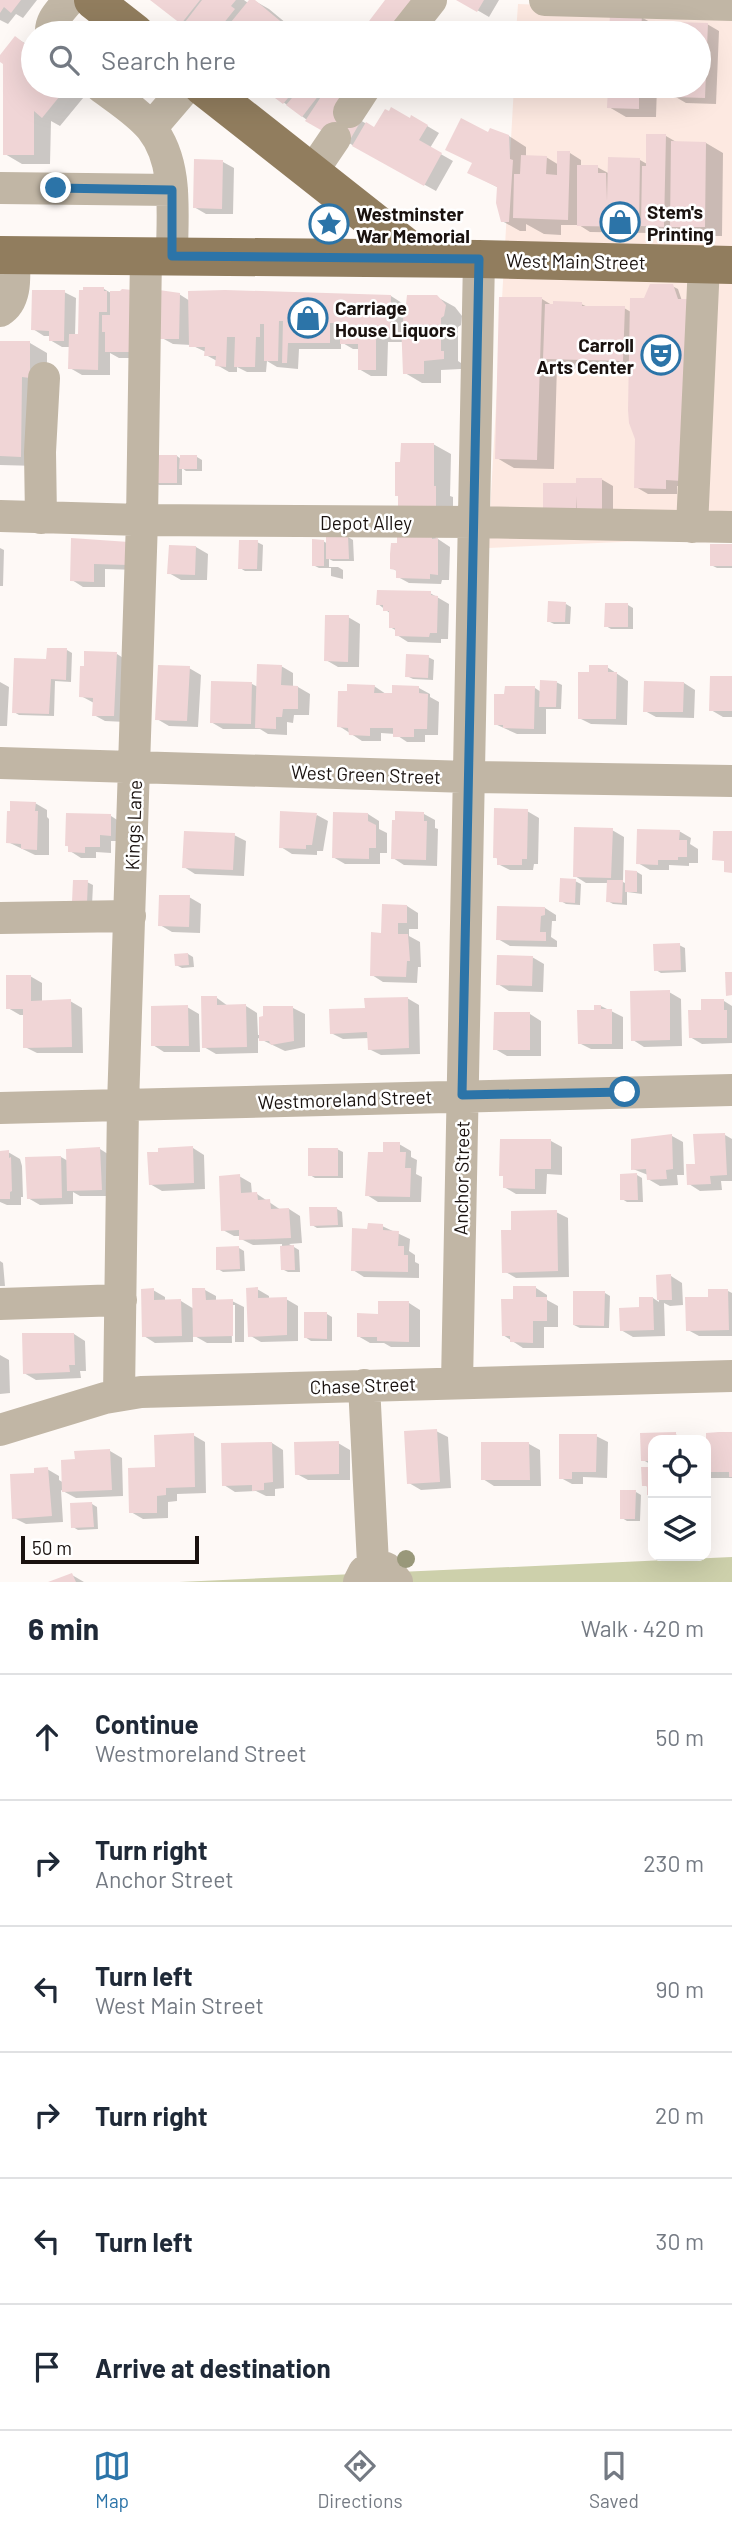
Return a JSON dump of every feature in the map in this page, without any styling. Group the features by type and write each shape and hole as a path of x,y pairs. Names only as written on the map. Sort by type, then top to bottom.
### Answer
{"main road":[{"path":"93,0 120,21"},
{"path":"217,98 419,258"},
{"name":"West Main Street","path":"7,255 419,258 718,264"}],"street":[{"path":"52,21 69,0"},
{"path":"414,21 431,0"},
{"path":"545,0 732,5"},
{"path":"115,98 151,128 177,98"},
{"path":"312,172 350,112"},
{"name":"Kings Lane","path":"119,1395 123,1105 142,520 159,256 172,190 164,152 151,128"},
{"path":"0,188 172,190"},
{"path":"0,311 12,297 7,255"},
{"name":"Anchor Street","path":"457,1383 479,259"},
{"path":"692,527 718,264"},
{"path":"41,518 40,453 44,378"},
{"name":"Depot Alley","path":"0,516 732,527"},
{"name":"West Green Street","path":"0,763 469,777 732,781"},
{"path":"0,918 130,916"},
{"name":"Westmoreland Street","path":"0,1108 732,1090"},
{"path":"0,1304 121,1300"},
{"name":"Chase Street","path":"0,1430 119,1395 364,1385 732,1376"},
{"path":"364,1385 376,1576"}],"shaded area":[{"path":"518,4 732,12 732,537 488,548 513,98 711,98 711,21 517,21"}],"green space":[{"path":"732,1557 732,1582 179,1582 648,1561 711,1561 711,1558"}],"building":[{"path":"0,0 21,0 11,13 4,7 0,13"},
{"path":"150,0 200,0 183,21 177,21"},
{"path":"202,0 236,0 231,6 235,9 225,21 186,21"},
{"path":"249,0 255,0 280,21 232,21"},
{"path":"385,0 412,0 395,21 369,21"},
{"path":"456,0 484,0 477,12"},
{"path":"610,14 642,15 642,21 610,21"},
{"path":"15,36 21,41 21,98 58,98 42,118 34,111 34,155 3,155 3,64 0,62 0,55"},
{"path":"275,98 288,98 283,104"},
{"path":"292,98 317,98 302,117 286,105"},
{"path":"320,98 358,98 362,119 347,145 305,121"},
{"path":"607,98 639,98 639,109 607,108"},
{"path":"391,107 428,125 419,140 442,153 424,186 352,146 366,122 374,127 385,109 389,111"},
{"path":"461,118 488,132 490,128 509,135 510,159 513,160 509,222 501,222 496,203 497,187 467,173 472,163 445,150"},
{"path":"646,134 666,134 664,227 641,226 642,166 646,166"},
{"path":"671,141 706,142 705,227 670,227"},
{"path":"557,151 570,151 568,220 513,218 514,174 520,174 521,155 547,156 546,174 557,175"},
{"path":"608,157 640,158 639,227 577,226 577,165 598,165 598,173 606,173 607,201"},
{"path":"194,159 223,160 222,209 193,208"},
{"name":"Carroll Arts Center","path":"650,284 673,284 678,299 694,299 682,481 666,480 666,489 634,488 635,439 628,410 630,298 644,298"},
{"path":"83,287 104,287 104,291 107,291 107,312 99,312 98,370 68,369 69,334 78,334 79,290 83,290"},
{"path":"152,289 180,293 179,339 160,339"},
{"path":"32,290 65,290 64,341 49,341 49,331 31,330"},
{"path":"132,290 133,352 105,352 102,315 110,315 110,291"},
{"path":"188,291 391,295 390,337 376,337 376,370 358,370 358,344 340,344 340,323 330,323 330,343 288,343 287,363 282,363 283,321 279,321 278,361 264,361 264,324 260,324 260,337 256,337 255,367 234,367 235,337 227,337 226,367 215,366 216,356 204,356 205,347 189,347"},
{"path":"407,295 437,295 446,305 441,318 441,351 444,351 444,359 424,361 424,374 403,374 401,322"},
{"path":"499,297 542,297 537,460 495,459"},
{"path":"553,301 582,302 582,306 625,306 623,361 543,359 545,304 553,304"},
{"path":"0,341 30,341 30,378 22,377 21,457 0,456"},
{"path":"401,443 434,443 436,509 398,511 395,462 400,462"},
{"path":"152,455 177,455 177,483 152,483"},
{"path":"180,455 197,455 197,469 179,469"},
{"path":"576,478 602,478 602,512 577,513 576,496 576,511 543,511 543,483 576,483"},
{"path":"397,533 432,533 432,539 438,538 438,575 430,574 430,579 396,578 396,570 390,569 390,554 391,543 397,543"},
{"path":"326,535 348,535 349,559 326,559"},
{"path":"71,538 129,542 128,565 94,564 94,582 70,581"},
{"path":"312,539 324,540 324,566 312,566"},
{"path":"239,540 258,540 257,569 238,569"},
{"path":"710,544 732,544 732,566 710,566"},
{"path":"169,545 196,546 195,575 167,574"},
{"path":"377,590 431,591 431,595 438,596 437,633 430,633 429,637 395,636 395,628 389,628 389,611 383,611 383,605 376,605"},
{"path":"548,601 566,602 565,622 547,622"},
{"path":"605,603 628,603 628,627 604,627"},
{"path":"325,615 349,615 348,662 324,661"},
{"path":"47,648 67,648 66,680 51,679 49,714 12,713 14,658 46,659"},
{"path":"84,651 117,652 114,716 92,716 93,698 79,697 80,666 84,666"},
{"path":"406,654 429,655 428,678 405,677"},
{"path":"257,664 282,665 281,685 298,686 298,709 283,709 282,717 276,717 276,729 255,728"},
{"path":"158,665 190,666 187,721 155,720"},
{"path":"589,665 608,665 608,672 617,672 616,719 578,719 578,672 589,672"},
{"path":"710,676 732,676 732,711 709,711"},
{"path":"540,680 557,681 556,707 539,707"},
{"path":"211,681 252,682 251,724 210,723"},
{"path":"644,681 684,682 683,712 643,712"},
{"path":"347,684 375,685 374,693 392,693 392,685 419,686 419,693 428,694 427,729 414,729 414,737 393,737 393,728 370,728 370,736 349,735 348,728 337,727 338,691 347,691"},
{"path":"505,686 535,686 534,729 494,725 494,694 504,694"},
{"path":"10,801 36,802 37,850 21,849 21,844 6,843"},
{"path":"494,808 528,809 527,859 522,859 522,865 497,865 497,858 493,858"},
{"path":"280,811 317,813 312,845 306,845 306,849 279,848"},
{"path":"395,811 424,812 424,821 427,821 426,860 391,859 392,820 395,820"},
{"path":"333,812 368,813 368,821 376,825 376,848 369,848 369,859 332,858"},
{"path":"66,813 111,814 111,836 100,835 100,847 85,847 85,853 68,852 68,846 65,846"},
{"path":"574,827 613,828 611,878 573,877"},
{"path":"637,829 680,830 679,840 687,840 687,857 658,860 658,865 636,864"},
{"path":"184,831 235,833 233,870 182,868"},
{"path":"713,831 732,831 732,873 724,872 724,861 712,860"},
{"path":"625,870 637,871 637,892 625,892"},
{"path":"560,878 576,879 575,903 559,902"},
{"path":"73,880 88,880 87,903 72,902"},
{"path":"607,880 623,880 622,903 606,902"},
{"path":"159,895 190,895 189,927 158,926"},
{"path":"382,904 407,905 407,923 398,923 398,934 408,934 410,961 407,961 406,977 370,976 371,932 381,933"},
{"path":"497,906 545,907 545,915 541,916 540,932 546,932 546,941 496,940"},
{"path":"680,943 681,970 654,971 653,944"},
{"path":"188,953 189,965 175,966 174,954"},
{"path":"497,955 533,956 532,986 496,985"},
{"path":"725,972 732,972 732,995 726,996"},
{"path":"6,975 31,975 31,1001 71,999 72,1047 23,1048 23,1009 6,1009"},
{"path":"670,990 670,1040 631,1041 630,991"},
{"path":"201,996 217,996 217,1005 246,1004 247,1047 202,1048"},
{"path":"408,997 409,1048 368,1050 367,1032 330,1034 329,1009 365,1008 364,998"},
{"path":"701,999 724,999 724,1010 727,1010 727,1038 689,1038 688,1010 701,1010"},
{"path":"188,1005 189,1046 151,1046 151,1006"},
{"path":"594,1005 601,1005 601,1009 612,1009 612,1044 578,1044 577,1010 594,1010"},
{"path":"263,1006 293,1006 294,1041 271,1045 269,1041 259,1041 259,1017 263,1016"},
{"path":"494,1012 530,1012 530,1050 493,1050"},
{"path":"725,1133 727,1175 710,1176 711,1184 687,1185 686,1164 695,1164 693,1134"},
{"path":"672,1134 673,1169 666,1170 667,1179 647,1180 646,1169 631,1170 631,1139"},
{"path":"500,1139 551,1139 551,1169 535,1169 535,1189 503,1188 503,1176 499,1176"},
{"path":"383,1142 400,1142 400,1152 406,1152 405,1168 411,1168 410,1197 365,1196 368,1152 383,1152"},
{"path":"193,1146 194,1183 149,1185 147,1152 158,1152 158,1148"},
{"path":"100,1147 102,1190 67,1191 66,1149"},
{"path":"308,1148 338,1148 338,1176 308,1176"},
{"path":"9,1150 12,1191 10,1199 0,1199 0,1151"},
{"path":"61,1156 62,1198 27,1199 25,1157"},
{"path":"637,1173 638,1200 620,1200 620,1174"},
{"path":"240,1174 241,1193 257,1192 258,1200 270,1199 271,1209 289,1208 291,1238 239,1240 239,1230 221,1231 219,1176"},
{"path":"309,1207 337,1207 338,1225 310,1226"},
{"path":"557,1210 558,1271 502,1273 501,1230 511,1230 511,1211"},
{"path":"368,1223 383,1224 383,1230 399,1231 398,1246 404,1246 404,1255 408,1255 408,1272 351,1271 352,1228 367,1229"},
{"path":"294,1245 295,1270 281,1270 280,1246"},
{"path":"239,1246 240,1269 216,1270 216,1247"},
{"path":"671,1274 672,1300 657,1300 656,1275"},
{"path":"513,1286 536,1286 536,1297 547,1297 547,1321 533,1321 533,1343 510,1342 510,1336 502,1336 501,1299 513,1299"},
{"path":"258,1287 258,1298 287,1297 287,1335 248,1337 246,1288"},
{"path":"154,1288 154,1300 181,1299 182,1336 142,1337 141,1289"},
{"path":"192,1288 205,1288 206,1300 233,1299 233,1336 193,1337"},
{"path":"708,1289 728,1289 729,1330 686,1331 685,1297 708,1297"},
{"path":"573,1291 605,1291 604,1326 573,1325"},
{"path":"639,1297 653,1297 654,1330 620,1331 619,1308 639,1307"},
{"path":"378,1301 409,1301 409,1342 357,1337 357,1313 378,1314"},
{"path":"304,1312 327,1312 327,1339 304,1338"},
{"path":"22,1333 74,1333 75,1365 69,1365 70,1372 23,1374"},
{"path":"437,1429 440,1482 407,1484 404,1431"},
{"path":"676,1432 676,1435 648,1435 648,1461 641,1461 640,1433"},
{"path":"732,1432 732,1477 729,1477 729,1472 711,1472 711,1435 706,1433"},
{"path":"194,1433 195,1487 166,1488 166,1495 157,1496 157,1513 129,1513 128,1468 155,1467 154,1435"},
{"path":"559,1434 597,1434 596,1472 572,1472 572,1479 559,1479"},
{"path":"339,1441 339,1474 295,1475 294,1442"},
{"path":"272,1442 273,1482 264,1483 264,1490 252,1491 252,1485 222,1486 221,1443"},
{"path":"481,1442 529,1442 530,1480 481,1480"},
{"path":"110,1449 112,1490 62,1492 61,1460 75,1459 74,1451"},
{"path":"48,1467 52,1516 12,1519 10,1474 34,1473 34,1468"},
{"path":"641,1467 648,1467 648,1495 647,1486 642,1486"},
{"path":"620,1490 636,1490 635,1519 620,1519"},
{"path":"92,1502 94,1527 71,1528 70,1503"},
{"path":"72,1573 76,1582 48,1582"}],"place":[{"name":"Stem's Printing","path":"620,222"},
{"name":"Westminster War Memorial","path":"329,224"},
{"name":"Carriage House Liquors","path":"308,318"},
{"name":"Carroll Arts Center","path":"661,355"}],"route":[{"path":"56,188 172,190 172,256 479,259 462,1095 625,1092"}]}
